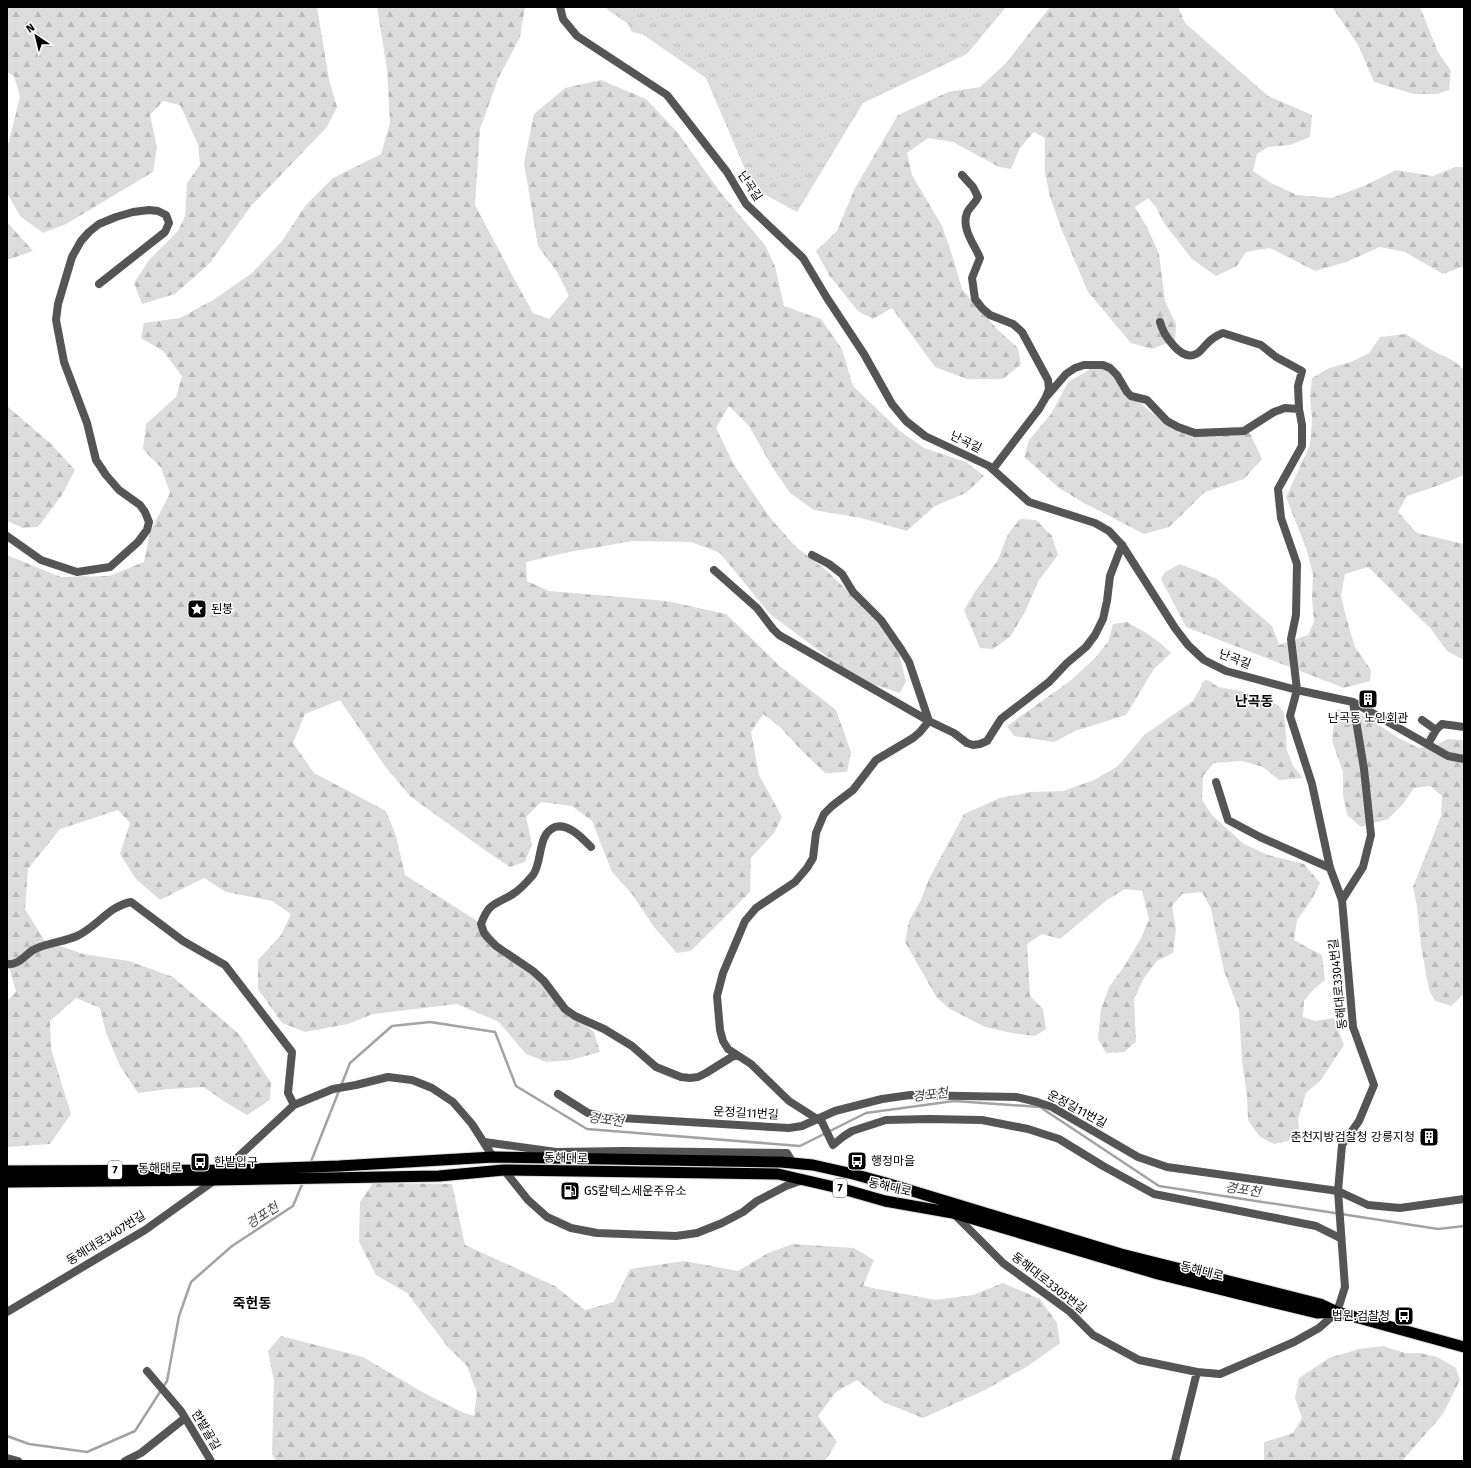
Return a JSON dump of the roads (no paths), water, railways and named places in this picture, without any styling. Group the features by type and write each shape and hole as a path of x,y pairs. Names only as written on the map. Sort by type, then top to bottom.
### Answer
{"highway":[{"name":"동해대로","path":"7,1182 215,1180 288,1173 339,1166 493,1157 793,1163 813,1165 853,1174 1121,1254 1320,1304 1337,1312 1464,1347"},
{"name":"동해대로","path":"7,1170 224,1170 288,1173 328,1178 439,1176 504,1170 778,1174 844,1189 884,1201 953,1213 1158,1274 1317,1313 1337,1312"},
{"path":"215,1180 224,1170"}],"street":[{"name":"난곡길","path":"560,7 563,19 576,36 668,96 727,172 746,204 802,258 864,354 892,404 906,421 925,436 989,466 1030,502 1095,523 1109,531 1122,545 1175,628 1188,645 1204,660 1226,671 1297,690 1353,702 1448,756 1464,759"},
{"path":"962,175 973,187 978,197 975,203 967,210 965,220 966,229 980,258 972,278 975,299 990,315 1013,324 1022,332 1048,380 1046,397"},
{"path":"7,536 41,560 77,572 110,568 138,542 148,530 149,522 140,505 119,490 96,460 88,423 64,362 56,320 58,304 72,257 80,241 89,232 99,224 133,212 149,210 158,211 166,215 169,223 165,232 99,284"},
{"path":"1160,322 1166,336 1173,345 1191,356 1199,352 1211,339 1223,333 1261,345 1276,357 1302,372 1298,386 1299,409 1302,425 1302,446 1278,489 1281,518 1297,564 1296,615 1291,638 1297,690"},
{"path":"993,469 1039,409 1046,397 1066,374 1075,368 1084,365 1099,365 1110,368 1117,375 1131,396 1148,400 1168,421 1178,427 1195,432 1244,430 1260,420 1285,408 1299,409"},
{"path":"714,570 757,608 773,629 780,635 929,721 954,733 967,743 973,745 987,741 1001,719 1049,682 1066,663 1086,647 1095,635 1103,619 1108,601 1110,576 1122,545"},
{"path":"812,555 829,564 842,574 853,592 881,620 901,648 909,662 929,721"},
{"name":"동해대로3304번길","path":"1297,690 1290,716 1312,784 1330,868 1342,900 1353,1026 1374,1085 1359,1121 1342,1145 1338,1203 1345,1287 1337,1312"},
{"path":"1342,900 1363,867 1370,835 1364,769 1353,702"},
{"path":"1422,720 1436,730"},
{"path":"929,721 913,738 876,760 853,790 824,814 816,833 813,858 804,872 795,882 756,908 745,921 723,973 717,996 718,1015 723,1041 728,1049 735,1055 745,1059 751,1064 789,1101 819,1120 835,1144 844,1136 852,1132 886,1120 929,1119 982,1120 997,1122 1028,1129 1059,1140 1154,1194 1316,1226 1340,1238"},
{"path":"1428,744 1436,730 1442,724 1464,727"},
{"path":"1216,782 1228,820 1260,837 1330,868"},
{"path":"591,847 579,835 566,828 557,826 551,829 543,841 540,860 535,872 527,882 513,894 491,906 487,910 481,924 484,933 496,946 533,971 544,982 565,1009 575,1016 604,1029 632,1046 656,1067 681,1077 698,1077 735,1055"},
{"path":"7,964 18,962 34,950 78,935 121,904 131,902 183,940 226,965 292,1052 288,1093 294,1105"},
{"path":"224,1170 294,1105 333,1089 388,1077 412,1080 432,1088 453,1102 472,1124 493,1157"},
{"name":"운정길11번길","path":"558,1094 588,1113 604,1117 789,1128 802,1126 819,1120 835,1111 882,1099 910,1095 1016,1097 1052,1107 1138,1157 1167,1167 1338,1191 1368,1204 1400,1208 1464,1199"},
{"path":"484,1142 556,1152 787,1153 793,1163"},
{"path":"504,1170 528,1200 547,1217 571,1228 597,1232 676,1236 698,1233 722,1224 743,1212 757,1201 786,1186 803,1180"},
{"name":"동해대로3407번길","path":"7,1312 145,1230 215,1180"},
{"name":"동해대로3305번길","path":"953,1213 1003,1263 1069,1311 1093,1335 1139,1360 1197,1372 1220,1374 1294,1342 1319,1328 1337,1312"},
{"name":"한밭골길","path":"147,1371 183,1415 211,1461"},
{"path":"1175,1461 1197,1372"},
{"path":"125,1461 141,1453 183,1415"},
{"path":"7,1458 18,1461"}],"waterway":[{"name":"경포천","path":"310,1164 350,1063 392,1026 430,1022 495,1032 516,1086 587,1129 800,1146 866,1113 954,1101 1040,1107 1159,1186 1438,1229 1464,1226"},
{"name":"경포천","path":"7,1436 29,1444 87,1452 135,1431 167,1381 179,1316 191,1282 232,1246 293,1206 303,1182"}],"place":[{"name":"된봉","path":"197,609"},
{"name":"난곡동 노인회관","path":"1368,699"},
{"name":"춘천지방검찰청 강릉지청","path":"1429,1137"},
{"name":"행정마을","path":"857,1161"},
{"name":"한밭입구","path":"200,1162"},
{"name":"GS칼텍스세운주유소","path":"570,1191"},
{"name":"법원.검찰청","path":"1404,1316"}],"district":[{"name":"난곡동","path":"1254,701"},
{"name":"죽헌동","path":"252,1303"}]}
